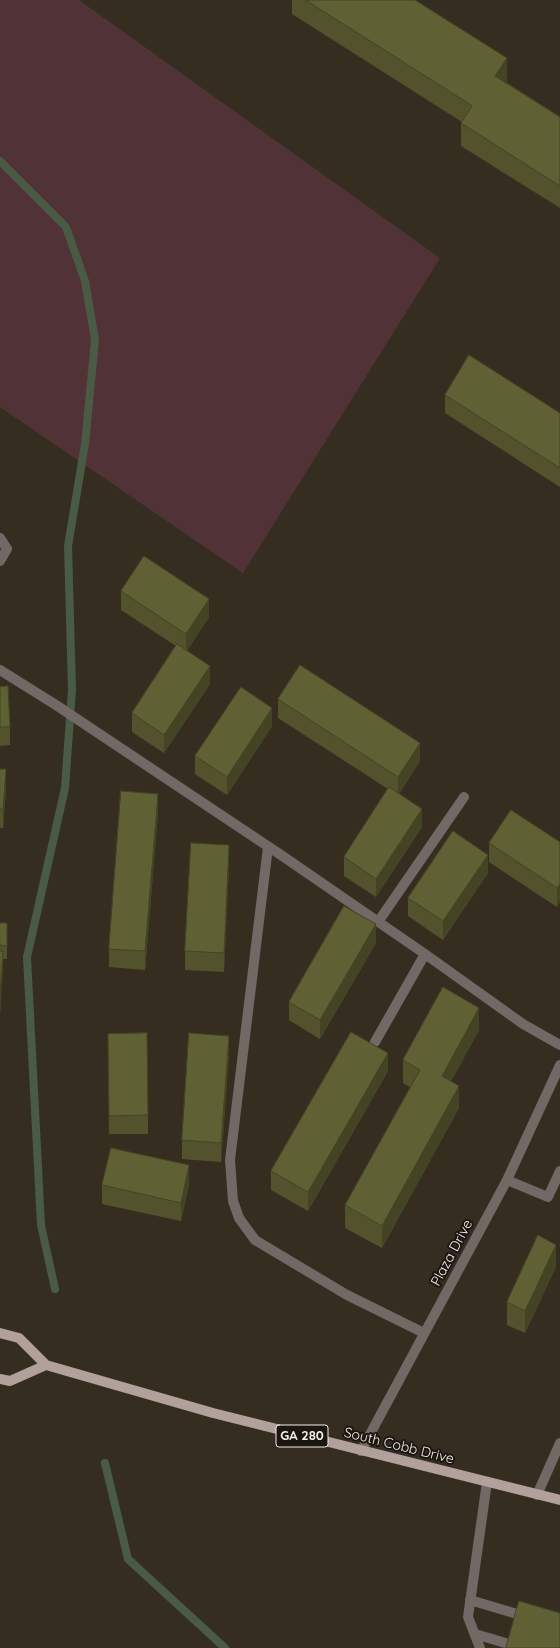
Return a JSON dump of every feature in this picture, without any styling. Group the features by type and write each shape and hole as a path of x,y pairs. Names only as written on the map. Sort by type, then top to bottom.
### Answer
{"main road":[{"name":"South Cobb Drive","path":"0,1333 19,1338 46,1365 213,1412 361,1451 560,1500"},
{"path":"0,1379 10,1382 46,1365"}],"street":[{"path":"0,538 7,549 0,561"},
{"path":"0,670 56,705 268,847 426,954 523,1024 560,1045"},
{"path":"378,922 464,796"},
{"path":"268,847 230,1160 233,1201 239,1218 255,1240 347,1295 424,1333"},
{"path":"375,1042 426,954"},
{"name":"Plaza Drive","path":"361,1451 507,1180 560,1065"},
{"path":"507,1180 548,1197 560,1171"},
{"path":"537,1495 560,1443"},
{"path":"480,1648 468,1617 487,1482"},
{"path":"470,1600 517,1614"},
{"path":"474,1634 509,1644"}],"shaded area":[{"path":"0,0 79,0 440,258 243,573 0,407"}],"building":[{"path":"306,0 415,0 507,58 495,76 560,117 560,186 461,123 472,106"},
{"path":"469,355 560,413 560,468 445,395"},
{"path":"144,556 209,599 186,634 121,591"},
{"path":"177,644 210,666 164,735 132,713"},
{"path":"300,665 420,743 398,777 278,699"},
{"path":"8,686 10,727 0,727 0,687"},
{"path":"241,687 272,708 227,777 195,756"},
{"path":"0,769 6,769 3,809 0,809"},
{"path":"389,787 422,809 376,879 344,857"},
{"path":"121,791 158,794 145,951 109,949"},
{"path":"511,810 560,842 560,884 557,888 489,843"},
{"path":"453,831 488,855 443,921 408,898"},
{"path":"191,843 229,845 224,953 185,951"},
{"path":"344,906 376,924 320,1020 289,1002"},
{"path":"0,923 7,923 7,946 0,945"},
{"path":"0,951 3,951 0,995"},
{"path":"443,987 479,1008 442,1076 459,1086 382,1226 345,1205 420,1070 403,1060"},
{"path":"351,1032 388,1053 308,1192 271,1171"},
{"path":"147,1033 148,1115 109,1116 108,1034"},
{"path":"189,1033 229,1036 221,1143 182,1140"},
{"path":"111,1148 189,1165 181,1203 102,1185"},
{"path":"538,1235 556,1245 525,1311 507,1302"},
{"path":"519,1601 560,1613 560,1648 506,1648"}],"waterway":[{"path":"0,161 66,227 85,281 95,340 85,444 68,546 72,690 65,788 27,957 41,1225 55,1289"},
{"path":"105,1463 128,1559 225,1648"}]}
